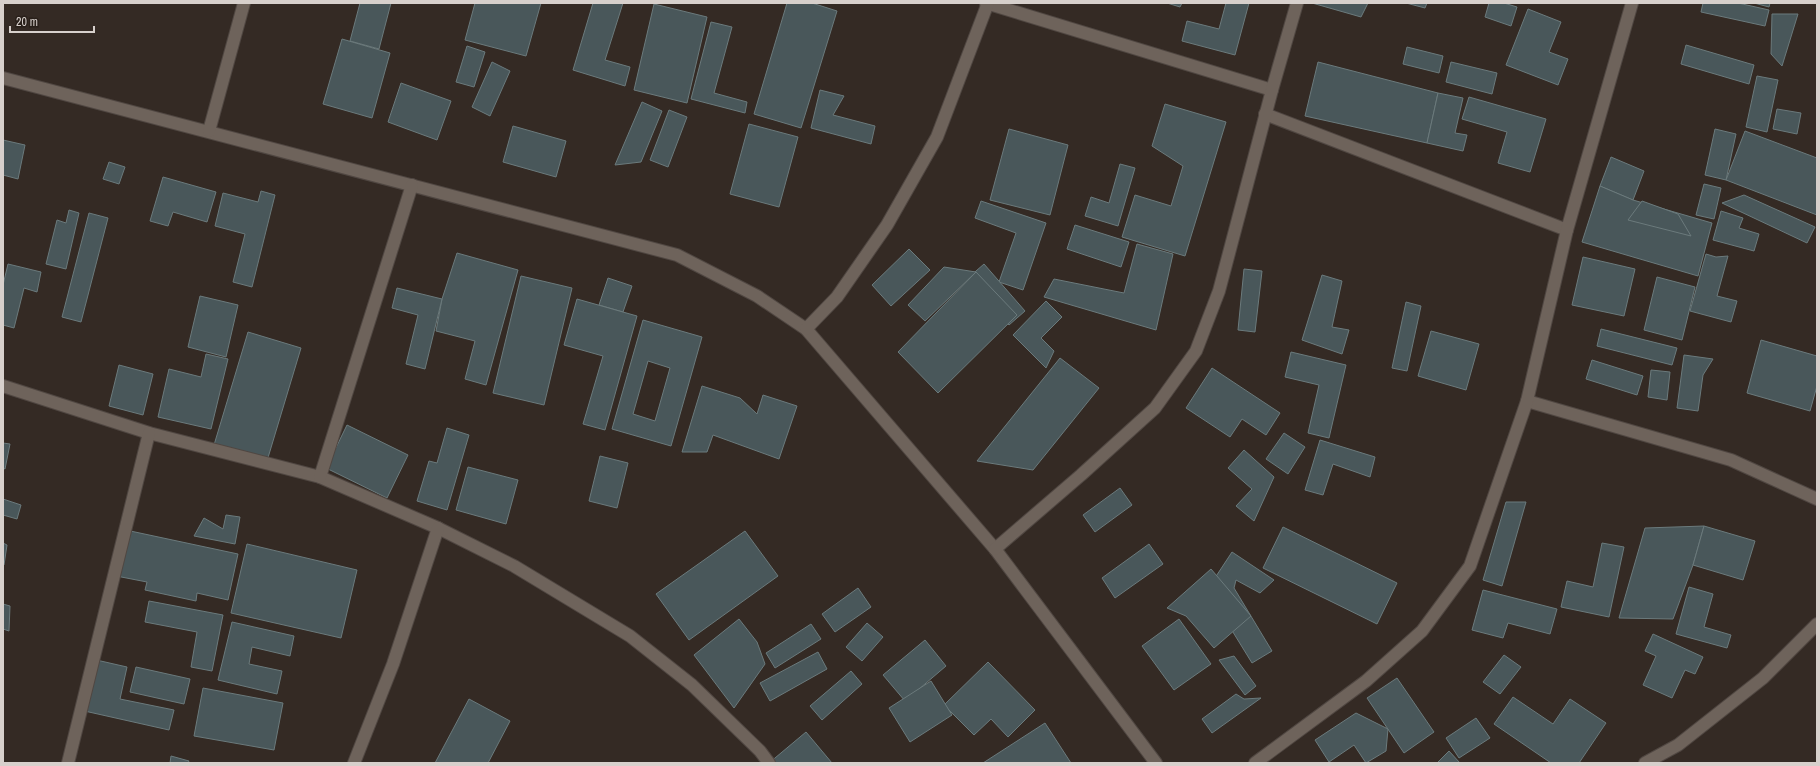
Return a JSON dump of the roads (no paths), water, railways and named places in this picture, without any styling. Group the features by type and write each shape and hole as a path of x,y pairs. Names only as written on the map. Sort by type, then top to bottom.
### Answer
{"street":[{"path":"210,131 244,3"},
{"path":"806,329 837,297 887,225 937,137 987,3 1272,90"},
{"path":"995,549 1081,475 1155,408 1196,351 1219,291 1265,114 1297,3"},
{"path":"1255,763 1366,681 1422,631 1470,566 1527,402 1567,230 1632,3"},
{"path":"3,78 412,184 677,255 757,296 806,329 995,549 1156,763"},
{"path":"1265,114 1567,230"},
{"path":"320,477 412,184"},
{"path":"3,386 149,433 320,477 438,528 514,566 630,636 692,685 760,750 769,763"},
{"path":"1527,402 1731,460 1817,499"},
{"path":"68,763 149,433"},
{"path":"354,763 393,664 438,528"},
{"path":"1645,763 1678,744 1763,678 1817,624"}]}
